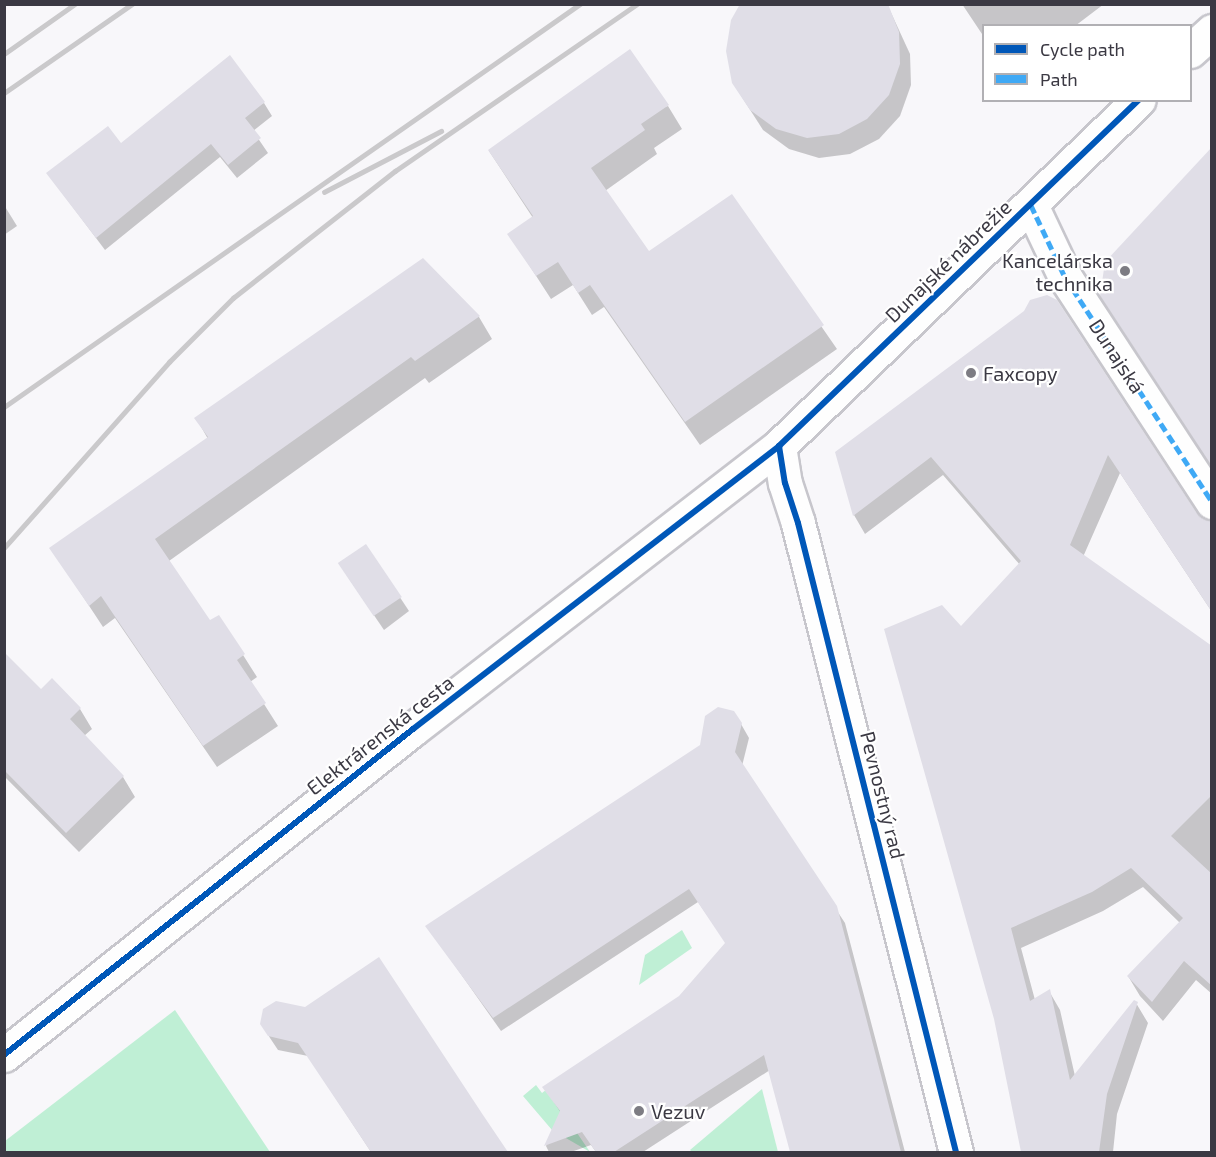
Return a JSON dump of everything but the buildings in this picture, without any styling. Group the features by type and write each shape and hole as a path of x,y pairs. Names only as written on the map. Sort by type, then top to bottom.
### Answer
{"street":[{"path":"1192,50 1212,31"},
{"name":"Dunajské nábrežie","path":"779,446 1137,102"},
{"name":"Dunajská","path":"1031,205 1065,277 1212,502"},
{"name":"Elektrárenská cesta","path":"4,1055 413,729 779,446"},
{"name":"Pevnostný rad","path":"779,446 784,483 798,523 956,1152"}],"green space":[{"path":"682,930 692,948 639,985 645,955"},
{"path":"175,1010 270,1152 5,1152 5,1141"},
{"path":"536,1085 542,1093 547,1089 590,1152 552,1130 523,1096"},
{"path":"762,1089 778,1152 692,1152 690,1150"}],"railway":[{"path":"4,54 75,4"},
{"path":"4,93 132,4"},
{"path":"4,407 580,4"},
{"path":"4,548 169,362 233,298 395,171 637,4"},
{"path":"324,192 441,131"}],"marked path":[{"path":"1031,205 1065,277 1212,502"}],"cycle path":[{"path":"4,1055 413,729 779,446 1137,102"},
{"path":"779,446 785,483 798,523 956,1152"}],"place":[{"name":"Kancelárska technika","path":"1125,271"},
{"name":"Faxcopy","path":"971,373"},
{"name":"Vezuv","path":"639,1111"}]}
